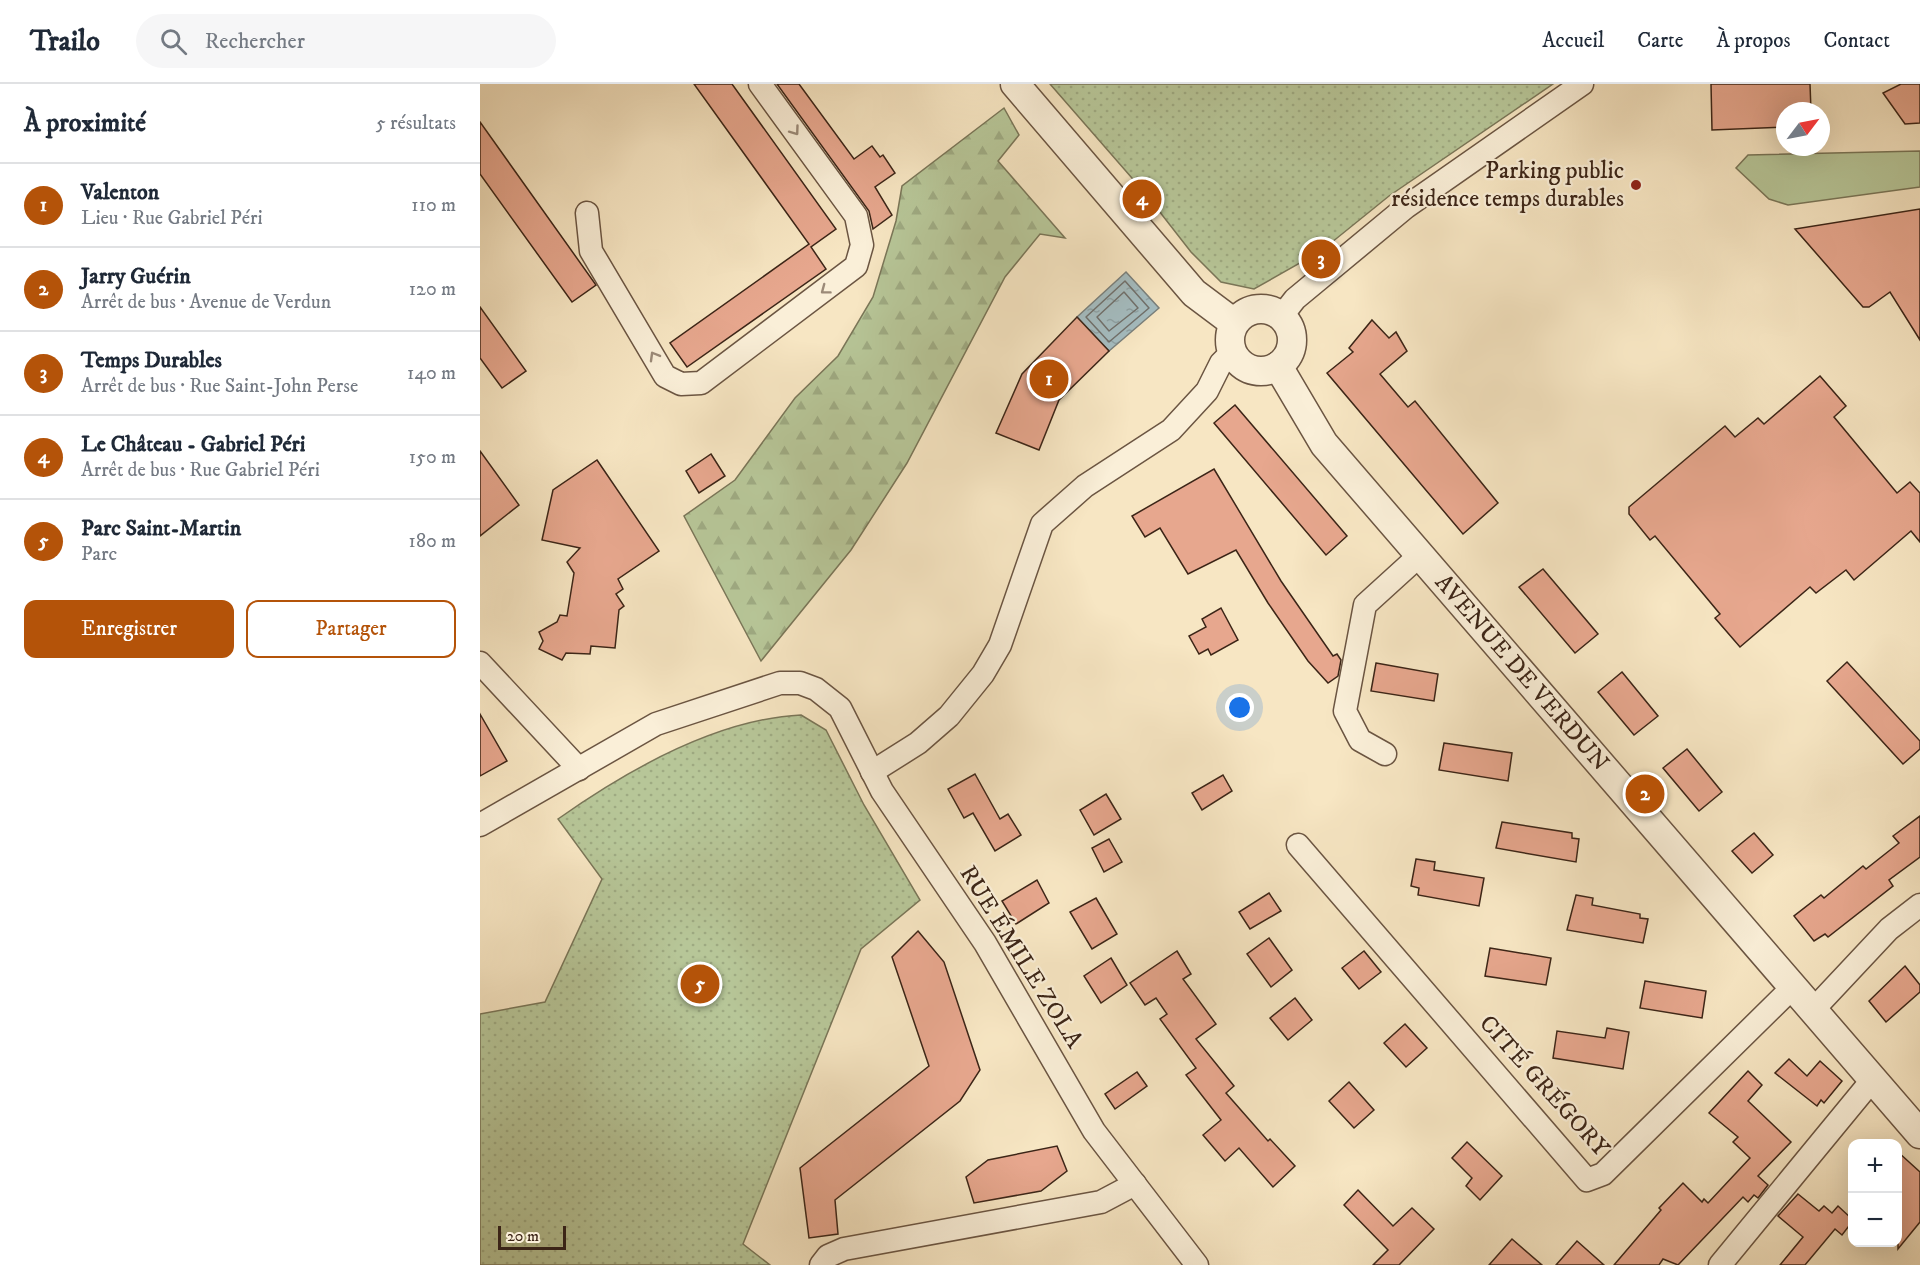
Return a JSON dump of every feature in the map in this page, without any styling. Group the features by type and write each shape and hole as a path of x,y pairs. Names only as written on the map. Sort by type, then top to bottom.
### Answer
{"street":[{"path":"588,213 591,251 665,376 681,384 701,383 856,266 862,245 856,216 760,84"},
{"path":"872,772 918,743 941,723 983,674 1000,645 1042,524 1085,486 1171,430 1207,391 1233,337 1241,315 1262,308 1281,317 1288,326 1291,348 1278,366 1257,371 1238,362 1233,337 1015,84"},
{"path":"1281,317 1296,299 1406,207 1582,84"},
{"name":"AVENUE DE VERDUN","path":"1278,366 1324,444 1920,1134"},
{"path":"1385,754 1360,740 1346,711 1365,604 1420,555"},
{"path":"480,663 579,769 480,825"},
{"name":"RUE ÉMILE ZOLA","path":"579,769 656,724 780,683 800,683 816,689 840,708 882,791 985,943 1094,1131 1197,1265"},
{"name":"CITÉ GRÉGORY","path":"1298,845 1587,1180 1603,1174 1793,987"},
{"path":"1813,1010 1889,929 1920,905"},
{"path":"1720,1265 1873,1079"},
{"path":"820,1265 828,1256 844,1249 1101,1202 1135,1184"}],"green space":[{"path":"1050,84 1553,84 1389,196 1321,251 1254,289 1221,282 1191,252 1145,193"},
{"path":"1004,108 1019,135 998,161 1065,238 1040,234 1005,277 907,463 851,550 761,661 684,516 735,480 795,398 838,356 873,297 896,221 902,186"},
{"path":"1920,151 1920,187 1788,205 1769,199 1736,168 1748,155 1830,156 1830,153"},
{"path":"801,715 826,730 864,805 920,900 861,949 743,1244 770,1265 480,1265 480,1014 545,1002 602,879 558,819 613,783 674,750 737,726"}],"water":[{"path":"1126,272 1159,308 1109,351 1077,317"}],"building":[{"path":"694,84 732,84 836,229 811,247 826,269 687,367 670,343 809,244"},
{"path":"777,84 799,84 854,159 872,146 880,157 883,155 895,173 875,187 892,215 873,229 869,211"},
{"path":"1711,84 1810,84 1811,102 1776,102 1776,127 1712,130"},
{"path":"1901,84 1920,84 1920,123 1905,124 1883,93"},
{"path":"480,122 596,285 572,302 480,174"},
{"path":"1920,209 1920,340 1890,292 1869,307 1863,307 1795,229"},
{"path":"480,307 526,371 502,388 480,358"},
{"path":"1077,317 1109,351 1059,400 1039,450 996,433 1022,374"},
{"path":"1372,320 1389,338 1396,332 1407,351 1380,374 1408,407 1415,401 1498,503 1463,534 1327,373 1353,352 1349,348"},
{"path":"1820,376 1846,406 1834,417 1897,493 1910,482 1920,493 1920,542 1911,531 1854,580 1846,570 1816,593 1810,587 1740,647 1715,618 1720,614 1655,536 1650,540 1629,514 1629,507 1725,426 1735,437 1758,418 1764,424"},
{"path":"1235,405 1347,536 1326,555 1214,423"},
{"path":"480,451 519,505 480,536"},
{"path":"711,454 725,476 699,493 686,471"},
{"path":"597,460 659,551 618,579 623,589 616,594 624,606 619,610 615,648 591,646 590,654 566,653 562,660 539,649 543,641 539,632 557,622 560,615 567,616 574,573 567,562 580,548 542,540 553,490"},
{"path":"1214,469 1281,581 1333,656 1337,654 1341,660 1338,676 1328,683 1308,661 1268,603 1236,550 1188,574 1160,528 1145,537 1132,516"},
{"path":"1543,569 1598,634 1575,653 1519,587"},
{"path":"1221,608 1238,640 1211,655 1208,649 1199,654 1189,636 1206,627 1202,619"},
{"path":"1847,662 1920,741 1920,749 1903,764 1827,681"},
{"path":"1376,663 1438,674 1434,701 1371,691"},
{"path":"1622,672 1658,716 1634,735 1598,692"},
{"path":"480,714 507,761 480,776"},
{"path":"1444,743 1512,753 1508,781 1439,770"},
{"path":"1687,749 1722,792 1699,811 1663,768"},
{"path":"975,774 1000,819 1008,814 1021,835 995,851 973,813 964,818 948,789"},
{"path":"1223,775 1232,791 1202,810 1192,793"},
{"path":"1106,794 1121,819 1094,835 1080,810"},
{"path":"1920,816 1920,857 1889,880 1893,886 1828,937 1825,934 1814,941 1794,916 1821,895 1824,898 1863,866 1866,869 1899,843 1893,836"},
{"path":"1502,822 1572,833 1572,838 1579,839 1576,862 1496,848"},
{"path":"1754,833 1773,855 1752,873 1732,851"},
{"path":"1109,839 1122,862 1104,872 1092,848"},
{"path":"1416,859 1435,862 1434,870 1484,878 1479,906 1418,895 1419,888 1411,886"},
{"path":"1037,880 1049,903 1016,924 1002,901"},
{"path":"1269,893 1281,911 1250,929 1239,912"},
{"path":"1576,895 1593,898 1592,905 1640,914 1640,918 1648,919 1643,943 1567,930"},
{"path":"1096,898 1117,934 1092,949 1070,912"},
{"path":"918,931 944,962 980,1070 960,1101 835,1200 838,1234 809,1238 800,1168 929,1066 892,957"},
{"path":"1269,938 1292,970 1271,987 1247,954"},
{"path":"1490,948 1551,958 1546,985 1485,976"},
{"path":"1177,951 1191,974 1183,979 1216,1024 1196,1039 1234,1086 1226,1093 1268,1141 1270,1139 1295,1166 1273,1187 1239,1148 1225,1161 1203,1135 1221,1120 1186,1075 1196,1068 1160,1019 1167,1014 1156,998 1145,1005 1130,983"},
{"path":"1364,951 1381,972 1359,989 1342,968"},
{"path":"1111,958 1127,985 1101,1003 1084,976"},
{"path":"1905,966 1920,985 1920,992 1886,1022 1869,1001"},
{"path":"1645,981 1706,991 1702,1018 1640,1008"},
{"path":"1295,998 1312,1020 1288,1040 1270,1018"},
{"path":"1405,1024 1427,1048 1406,1067 1384,1043"},
{"path":"1607,1028 1629,1032 1623,1069 1553,1058 1557,1031 1605,1038"},
{"path":"1789,1059 1807,1076 1820,1061 1842,1081 1824,1103 1821,1100 1817,1106 1775,1073"},
{"path":"1748,1071 1762,1085 1748,1101 1791,1142 1758,1176 1768,1185 1758,1198 1754,1195 1748,1202 1743,1197 1678,1265 1663,1259 1659,1265 1614,1265 1661,1210 1659,1208 1683,1183 1702,1202 1704,1199 1708,1203 1750,1158 1733,1142 1738,1137 1709,1113"},
{"path":"1137,1072 1147,1086 1115,1109 1105,1094"},
{"path":"1349,1082 1374,1110 1354,1128 1329,1101"},
{"path":"1467,1142 1502,1176 1480,1200 1466,1186 1472,1178 1452,1158"},
{"path":"1057,1146 1067,1171 1041,1191 974,1203 966,1177 988,1160"},
{"path":"1902,1156 1920,1172 1920,1222 1902,1244"},
{"path":"1358,1190 1393,1226 1412,1208 1434,1229 1399,1265 1373,1265 1388,1250 1344,1205"},
{"path":"1798,1194 1819,1211 1824,1206 1832,1213 1838,1206 1848,1215 1848,1227 1842,1235 1835,1229 1805,1265 1780,1265 1803,1237 1778,1216"},
{"path":"1512,1239 1542,1265 1489,1265"},
{"path":"1577,1241 1604,1265 1556,1265"}],"place":[{"name":"Parking public résidence temps durables","path":"1636,185"},
{"name":"Le Château - Gabriel Péri","path":"1142,199"},
{"name":"Temps Durables","path":"1321,259"},
{"name":"Valenton","path":"1049,379"},
{"name":"Jarry Guérin","path":"1645,794"},
{"name":"Parc Saint-Martin","path":"700,984"}]}
